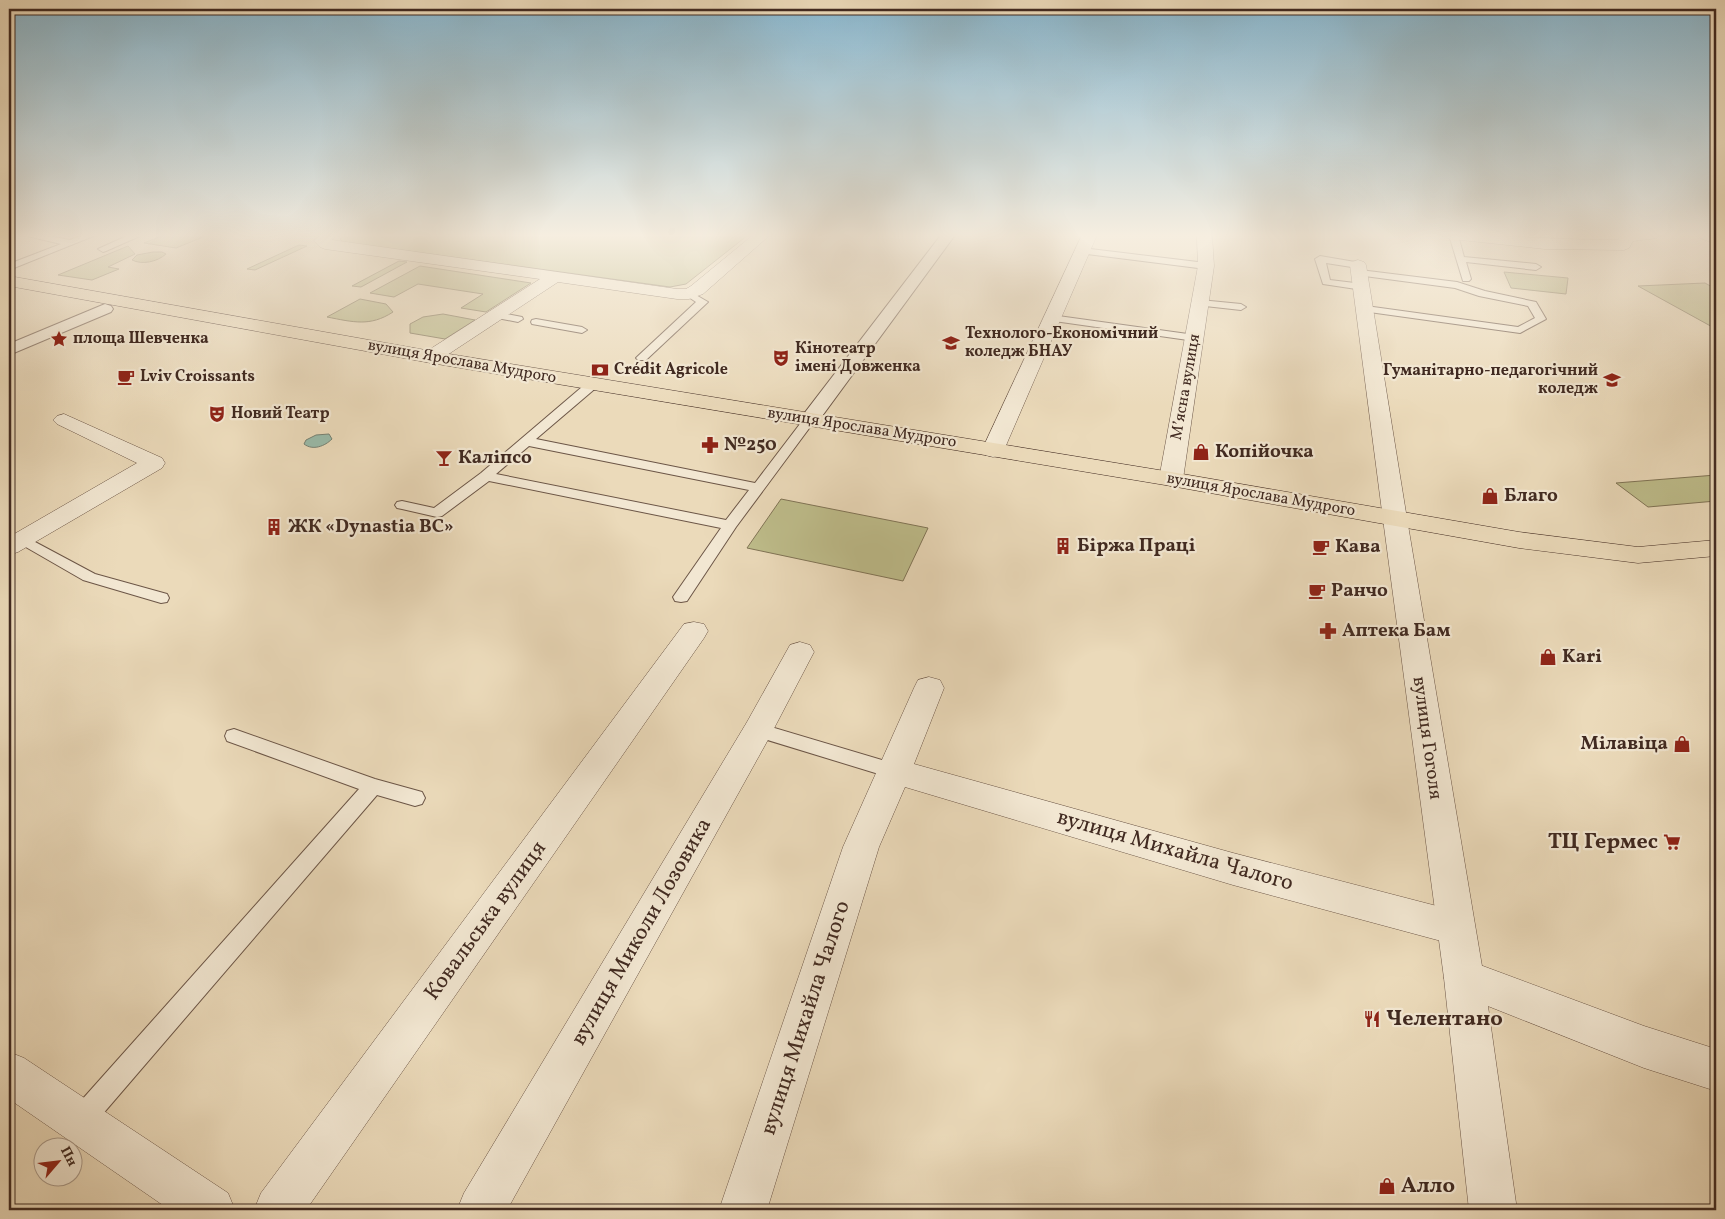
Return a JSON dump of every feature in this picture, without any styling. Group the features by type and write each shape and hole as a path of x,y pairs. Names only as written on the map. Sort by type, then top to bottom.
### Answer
{"main road":[{"name":"вулиця Ярослава Мудрого","path":"74,292 431,357 1595,551 1638,555 1716,548"}],"street":[{"path":"431,357 532,292"},
{"path":"662,292 677,294 689,294 693,292"},
{"path":"810,419 905,292"},
{"path":"993,450 1063,292"},
{"name":"Мʼясна вулиця","path":"1171,479 1202,292"},
{"name":"вулиця Гоголя","path":"1363,292 1464,978 1493,1210"},
{"path":"9,350 105,310"},
{"path":"15,543 154,463 64,420"},
{"name":"Ковальська вулиця","path":"278,1210 694,631"},
{"name":"вулиця Миколи Лозовика","path":"481,1210 758,730 800,652"},
{"name":"вулиця Михайла Чалого","path":"743,1210 861,847 929,688"},
{"name":"вулиця Михайла Чалого","path":"895,771 1233,869 1456,928"},
{"path":"1464,978 1644,1047 1716,1070"},
{"path":"9,1074 211,1210"}],"lane":[{"path":"1366,309 1520,330 1541,319 1532,304 1477,292"},
{"path":"642,358 703,302 689,294"},
{"path":"1200,303 1241,307"},
{"path":"496,315 518,319"},
{"path":"1051,318 1195,338"},
{"path":"536,322 582,330"},
{"path":"402,505 437,513 486,476 593,384"},
{"path":"681,597 730,525 810,419"},
{"path":"526,441 759,488"},
{"path":"486,476 730,525"},
{"path":"15,543 89,577 160,598"},
{"path":"758,730 895,771"},
{"path":"234,736 374,786 415,798"},
{"path":"80,1122 374,786"}],"shaded area":[{"path":"372,292 403,292 394,297 370,293"},
{"path":"469,292 517,292 486,312 461,308 483,294"},
{"path":"1547,292 1566,292 1566,294"},
{"path":"1649,292 1716,292 1716,329"},
{"path":"360,299 386,304 393,312 377,320 361,322 327,317"},
{"path":"443,314 475,320 445,339 410,333 410,324 423,317"},
{"path":"329,434 332,439 322,446 311,447 304,444 306,440 316,435"},
{"path":"1716,475 1716,501 1648,507 1616,483"},
{"path":"781,499 928,528 903,581 747,548"}],"place":[{"name":"площа Шевченка","path":"59,339"},
{"name":"Технолого-Економічний коледж БНАУ","path":"951,343"},
{"name":"Кінотеатр імені Довженка","path":"781,358"},
{"name":"Crédit Agricole","path":"600,370"},
{"name":"Lviv Croissants","path":"126,377"},
{"name":"Гуманітарно-педагогічний коледж","path":"1612,380"},
{"name":"Новий Театр","path":"217,414"},
{"name":"№250","path":"710,445"},
{"name":"Копійочка","path":"1201,452"},
{"name":"Каліпсо","path":"444,458"},
{"name":"Благо","path":"1490,496"},
{"name":"ЖК «Dynastia BC»","path":"274,527"},
{"name":"Біржа Праці","path":"1063,546"},
{"name":"Кава","path":"1321,547"},
{"name":"Ранчо","path":"1317,591"},
{"name":"Аптека Бам","path":"1328,631"},
{"name":"Kari","path":"1548,657"},
{"name":"Мілавіца","path":"1682,744"},
{"name":"ТЦ Гермес","path":"1672,842"},
{"name":"Челентано","path":"1372,1019"},
{"name":"Алло","path":"1387,1186"}]}
